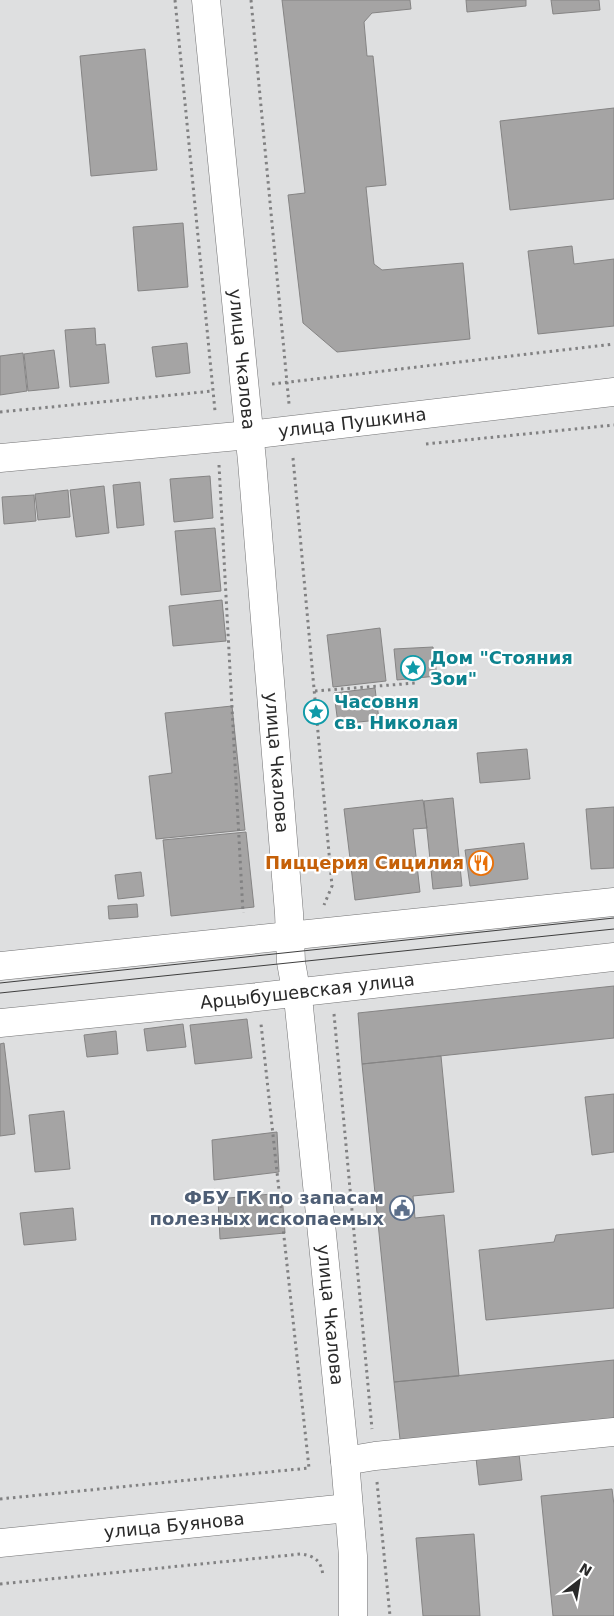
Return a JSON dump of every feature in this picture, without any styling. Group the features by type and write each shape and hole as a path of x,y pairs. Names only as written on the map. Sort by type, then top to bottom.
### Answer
{"street":[{"name":"улица Чкалова","path":"206,0 249,435 289,913 291,962 299,1007 345,1461 353,1556 353,1616"},
{"name":"улица Пушкина","path":"0,458 249,435 614,392"},
{"path":"0,966 614,902"},
{"name":"Арцыбушевская улица","path":"0,1023 614,957"},
{"path":"345,1461 375,1456 614,1432"},
{"name":"улица Буянова","path":"0,1543 348,1508"}],"path":[{"path":"175,0 213,391"},
{"path":"0,412 244,388 614,344"},
{"path":"420,445 614,425"},
{"path":"220,465 244,918"},
{"path":"315,691 416,683"},
{"path":"334,1007 390,1616"},
{"path":"0,1499 310,1468 261,1022"},
{"path":"0,1584 301,1554 312,1555 319,1561 324,1581"}],"building":[{"path":"282,0 410,0 411,9 372,13 364,22 367,56 373,56 386,185 366,187 374,264 382,270 463,263 470,339 337,352 303,323 288,195 305,193"},
{"path":"466,0 526,0 526,6 467,12"},
{"path":"551,0 599,0 600,10 553,14"},
{"path":"145,49 157,170 91,176 80,56"},
{"path":"614,108 614,199 510,210 500,121"},
{"path":"183,223 188,287 138,291 133,227"},
{"path":"572,246 574,264 614,259 614,326 538,334 528,251"},
{"path":"95,328 96,345 105,344 109,383 70,387 65,330"},
{"path":"187,343 190,373 156,377 152,347"},
{"path":"54,350 59,388 28,391 24,354"},
{"path":"23,353 27,391 0,395 0,356"},
{"path":"210,476 213,518 174,522 170,479"},
{"path":"140,482 144,525 117,528 113,485"},
{"path":"104,486 109,533 76,537 70,490"},
{"path":"68,490 70,517 38,520 35,494"},
{"path":"34,495 36,521 4,524 2,497"},
{"path":"215,528 221,591 181,595 175,531"},
{"path":"222,600 226,641 173,646 169,606"},
{"path":"380,628 386,681 333,687 327,635"},
{"path":"433,647 437,676 397,680 394,649"},
{"path":"375,688 379,720 338,724 334,693"},
{"path":"232,706 245,830 156,839 149,776 172,773 165,713"},
{"path":"527,749 530,779 480,783 477,753"},
{"path":"453,798 462,886 433,889 424,801"},
{"path":"423,800 427,828 413,829 420,892 355,900 344,809"},
{"path":"614,807 614,868 591,869 586,809"},
{"path":"246,832 254,907 171,916 163,840"},
{"path":"524,843 528,879 470,886 465,850"},
{"path":"141,872 144,896 118,899 115,875"},
{"path":"137,904 138,917 109,919 108,906"},
{"path":"614,986 614,1038 362,1064 358,1013"},
{"path":"247,1019 252,1058 195,1064 190,1025"},
{"path":"183,1024 186,1047 147,1051 144,1029"},
{"path":"116,1031 118,1054 87,1057 84,1035"},
{"path":"4,1043 15,1134 0,1136 0,1044"},
{"path":"441,1056 454,1192 413,1196 415,1218 444,1215 459,1376 394,1382 362,1064"},
{"path":"614,1094 614,1152 592,1155 585,1097"},
{"path":"64,1111 70,1169 35,1172 29,1115"},
{"path":"277,1132 279,1172 214,1180 212,1140"},
{"path":"282,1193 285,1233 220,1239 218,1199"},
{"path":"73,1208 76,1240 24,1245 20,1213"},
{"path":"614,1229 614,1308 486,1320 479,1250 554,1242 556,1235"},
{"path":"614,1360 614,1428 401,1449 394,1382"},
{"path":"519,1454 522,1480 479,1485 476,1458"},
{"path":"612,1489 614,1505 614,1616 553,1616 541,1496"},
{"path":"474,1534 480,1616 423,1616 416,1538"}],"tram line":[{"path":"0,983 614,918"},
{"path":"0,993 614,929"}],"place":[{"name":"Дом \"Стояния Зои\"","path":"413,668"},
{"name":"Часовня св. Николая","path":"316,712"},
{"name":"Пиццерия Сицилия","path":"481,863"},
{"name":"ФБУ ГК по запасам полезных ископаемых","path":"402,1208"}]}
